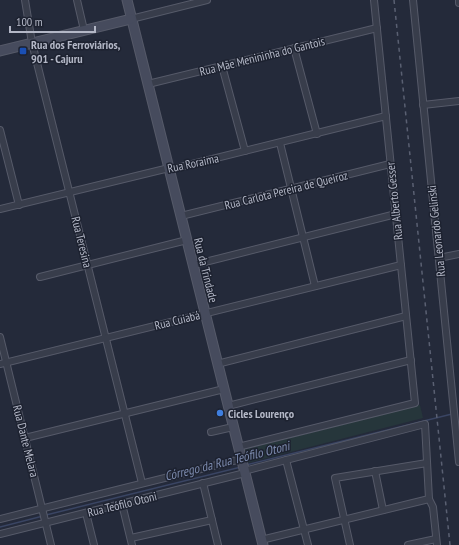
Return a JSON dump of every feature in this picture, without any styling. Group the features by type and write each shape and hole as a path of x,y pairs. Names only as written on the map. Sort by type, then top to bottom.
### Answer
{"main road":[{"name":"Rua da Trindade","path":"127,0 262,542"},
{"path":"0,51 131,19"}],"street":[{"name":"Rua Teresina","path":"25,0 32,43 142,484"},
{"path":"77,0 84,30"},
{"path":"131,19 179,3 207,0"},
{"name":"Rua Alberto Gesser","path":"238,447 415,403 374,0"},
{"name":"Rua Leonardo Gelinski","path":"413,0 456,408 459,462"},
{"name":"Rua Mãe Menininha do Gantois","path":"148,84 377,28"},
{"path":"294,48 317,134"},
{"path":"222,66 245,151"},
{"path":"424,105 459,101"},
{"name":"Rua Roraima","path":"0,209 168,168 176,168 280,143 386,116"},
{"path":"0,130 19,205"},
{"path":"280,143 315,286"},
{"name":"Rua Carlota Pereira de Queiroz","path":"181,216 390,164"},
{"path":"193,265 396,214"},
{"path":"40,277 187,240"},
{"path":"440,258 459,254"},
{"name":"Rua Cuiabá","path":"3,363 401,265"},
{"path":"217,364 406,316"},
{"name":"Rua Dante Melara","path":"0,337 3,363 25,438 51,545"},
{"path":"228,406 410,360"},
{"path":"25,438 224,389"},
{"name":"Rua Teófilo Otoni","path":"0,534 122,504 425,424 427,463"},
{"path":"211,432 233,427"},
{"name":"Rua Teófilo Otoni","path":"0,519 241,459"},
{"path":"286,460 308,545"},
{"path":"350,545 335,478 427,463 429,499 433,507 436,542 408,545"},
{"path":"375,471 383,510"},
{"path":"203,483 218,545"},
{"path":"262,542 344,518 429,499"},
{"path":"122,504 132,545"},
{"path":"86,513 94,545"},
{"path":"131,538 212,520"}],"shaded area":[{"path":"420,405 423,418 247,463 243,450"}],"waterway":[{"name":"Córrego da Rua Teófilo Otoni","path":"246,465 452,414"},
{"name":"Córrego da Rua Teófilo Otoni","path":"46,515 241,467"},
{"name":"Córrego da Rua Teófilo Otoni","path":"0,527 43,516"}],"railway":[{"path":"394,0 450,545"}],"place":[{"name":"Rua dos Ferroviários, 901 - Cajuru","path":"23,51"},
{"name":"Cicles Lourenço","path":"220,413"}]}
